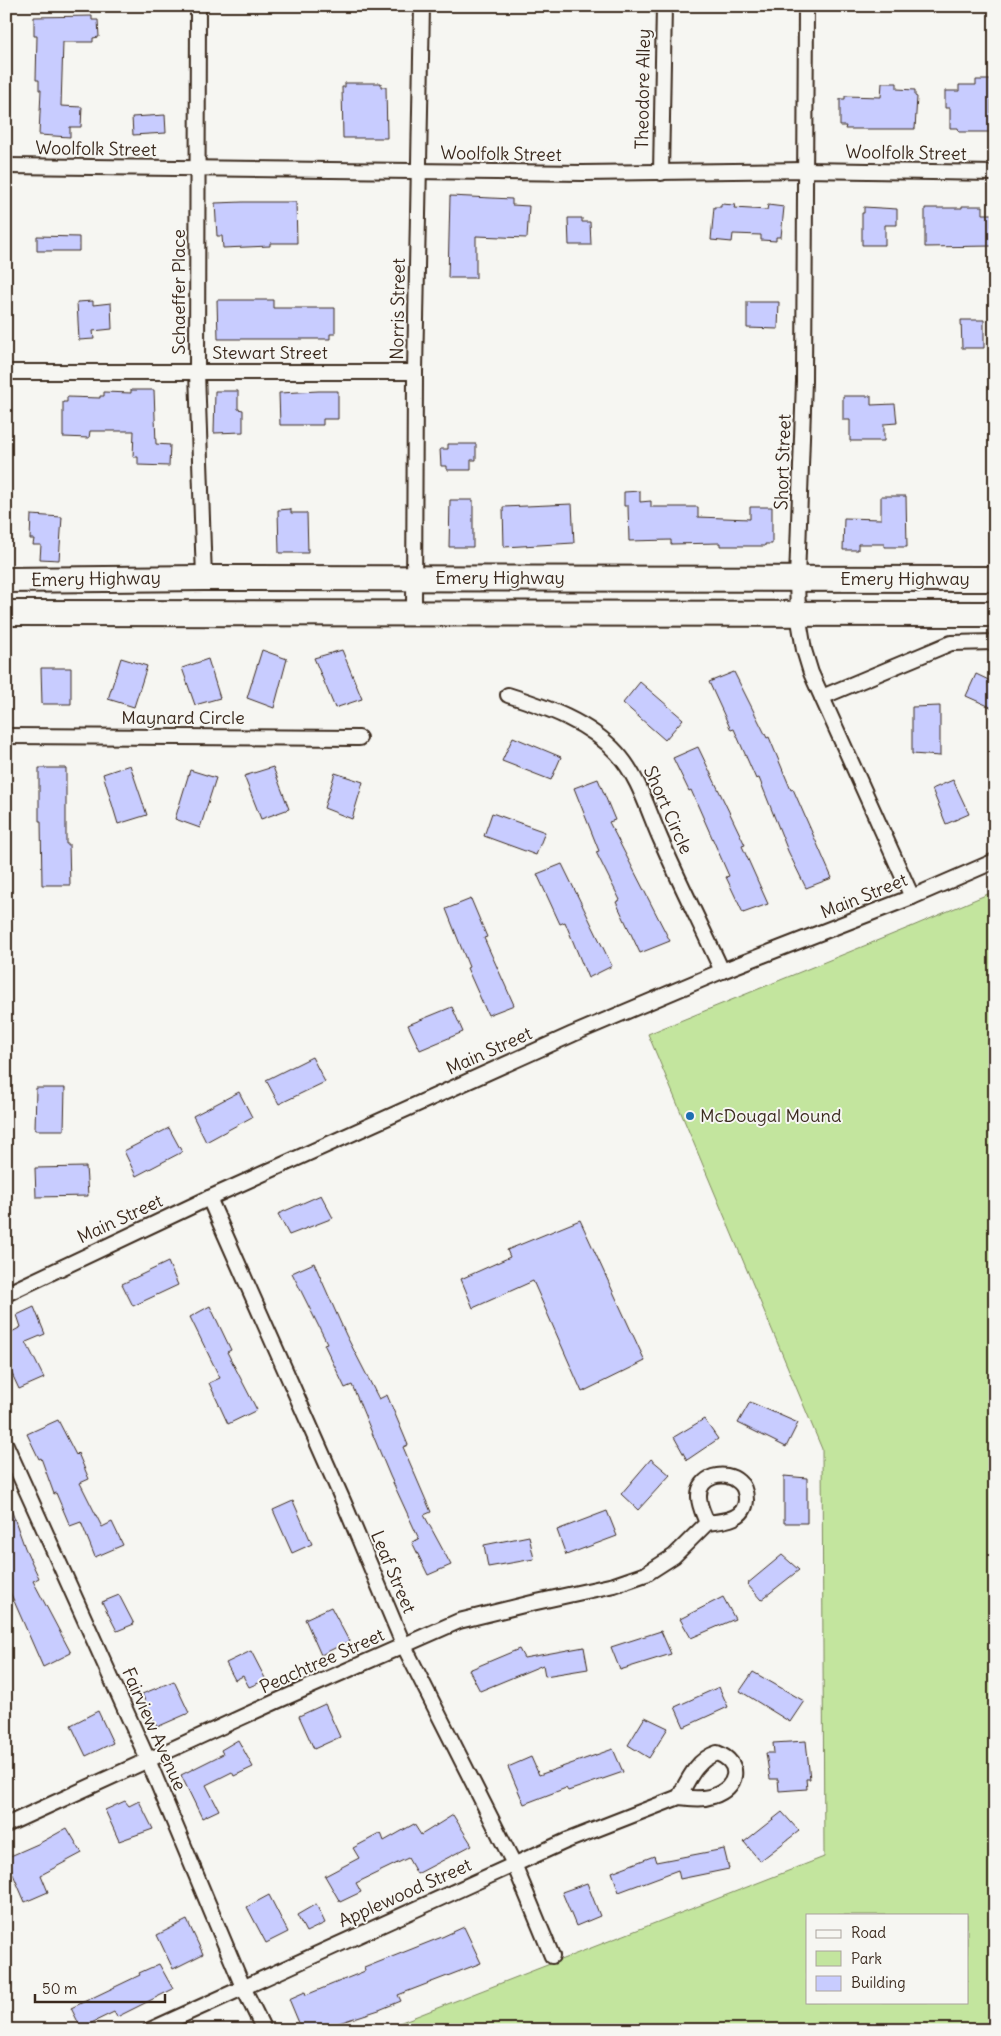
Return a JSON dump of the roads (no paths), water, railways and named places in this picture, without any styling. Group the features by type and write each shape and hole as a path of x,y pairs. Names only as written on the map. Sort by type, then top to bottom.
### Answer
{"highway":[{"name":"Emery Highway","path":"6,580 204,578 995,579"},
{"name":"Emery Highway","path":"6,613 995,614"}],"street":[{"name":"Schaeffer Place","path":"198,6 198,372 204,578"},
{"name":"Norris Street","path":"414,612 415,372 422,6"},
{"name":"Theodore Alley","path":"660,172 664,6"},
{"name":"Short Street","path":"806,6 804,381 797,579 798,614 804,650 822,698 912,897"},
{"name":"Woolfolk Street","path":"6,166 420,172 805,170 995,173"},
{"name":"Stewart Street","path":"6,372 415,372"},
{"path":"822,698 951,643 995,642"},
{"name":"Short Circle","path":"508,695 550,709 582,727 604,741 632,770 662,842 722,971"},
{"name":"Maynard Circle","path":"6,736 359,738"},
{"name":"Main Street","path":"6,1294 209,1198 573,1034 722,971 912,897 995,861"},
{"name":"Leaf Street","path":"209,1198 344,1503 404,1646 514,1864 552,1956"},
{"name":"Fairview Avenue","path":"6,1445 148,1760 264,2030"},
{"name":"Peachtree Street","path":"6,1825 459,1621 614,1585 646,1574 674,1556 707,1523"},
{"name":"Applewood Street","path":"150,2030 566,1841 679,1797"}],"place":[{"name":"McDougal Mound","path":"690,1116"}]}
